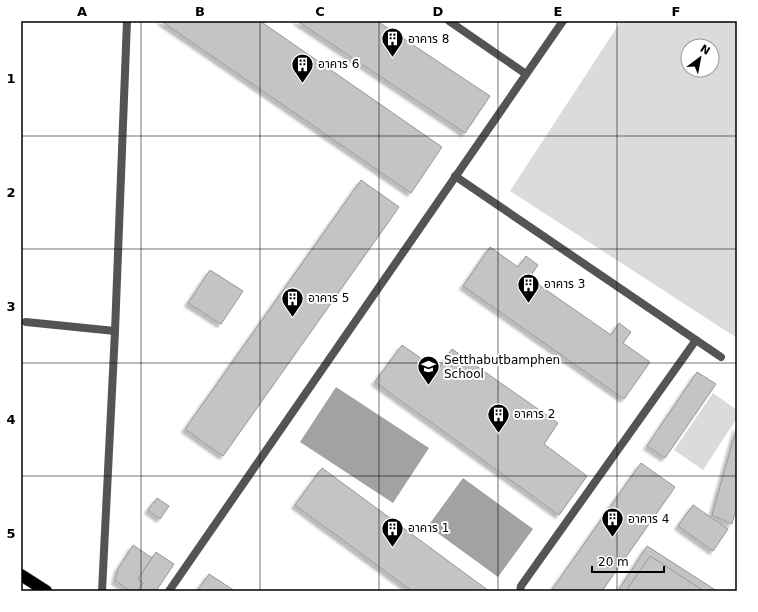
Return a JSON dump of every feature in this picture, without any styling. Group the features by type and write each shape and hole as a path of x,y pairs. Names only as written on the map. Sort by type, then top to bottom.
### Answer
{"highway":[{"path":"21,575 46,591"}],"street":[{"path":"102,591 115,332 126,21"},
{"path":"449,21 526,74"},
{"path":"169,591 563,21"},
{"path":"455,176 721,357"},
{"path":"26,322 115,332"},
{"path":"520,591 521,586 696,340"}],"shaded area":[{"path":"621,21 737,21 737,338 510,191"},
{"path":"336,387 429,448 393,503 300,442"},
{"path":"713,393 737,410 737,418 703,470 674,450"},
{"path":"463,478 533,529 498,577 428,526"}],"building":[{"name":"อาคาร 6","path":"161,21 260,21 442,147 411,193"},
{"name":"อาคาร 8","path":"297,21 377,21 490,96 465,133"},
{"name":"อาคาร 5","path":"361,180 399,207 223,456 185,429"},
{"name":"อาคาร 3","path":"490,247 518,267 526,256 538,265 529,278 611,335 619,323 631,332 623,343 650,362 624,399 463,286"},
{"path":"210,270 243,291 221,324 188,303"},
{"name":"อาคาร 2","path":"402,345 438,370 452,349 558,423 544,444 587,476 559,515 375,382"},
{"path":"697,372 716,384 665,458 647,446"},
{"path":"737,426 737,506 732,524 712,515"},
{"name":"อาคาร 4","path":"641,463 675,487 602,591 551,591"},
{"name":"อาคาร 1","path":"322,468 489,591 412,591 295,505"},
{"path":"157,498 169,506 160,519 148,510"},
{"path":"693,505 728,529 713,551 678,526"},
{"path":"133,545 152,558 138,579 143,583 137,591 131,591 115,581 118,569"},
{"path":"647,546 717,591 618,591"},
{"path":"156,552 174,564 156,591 137,591 143,583 138,579"},
{"path":"650,556 704,591 626,591"},
{"path":"209,574 235,591 197,591"}],"place":[{"name":"อาคาร 8","path":"393,58"},
{"name":"อาคาร 6","path":"302,84"},
{"name":"อาคาร 3","path":"528,304"},
{"name":"อาคาร 5","path":"292,318"},
{"name":"Setthabutbamphen School","path":"429,386"},
{"name":"อาคาร 2","path":"498,434"},
{"name":"อาคาร 4","path":"613,538"},
{"name":"อาคาร 1","path":"392,548"}]}
